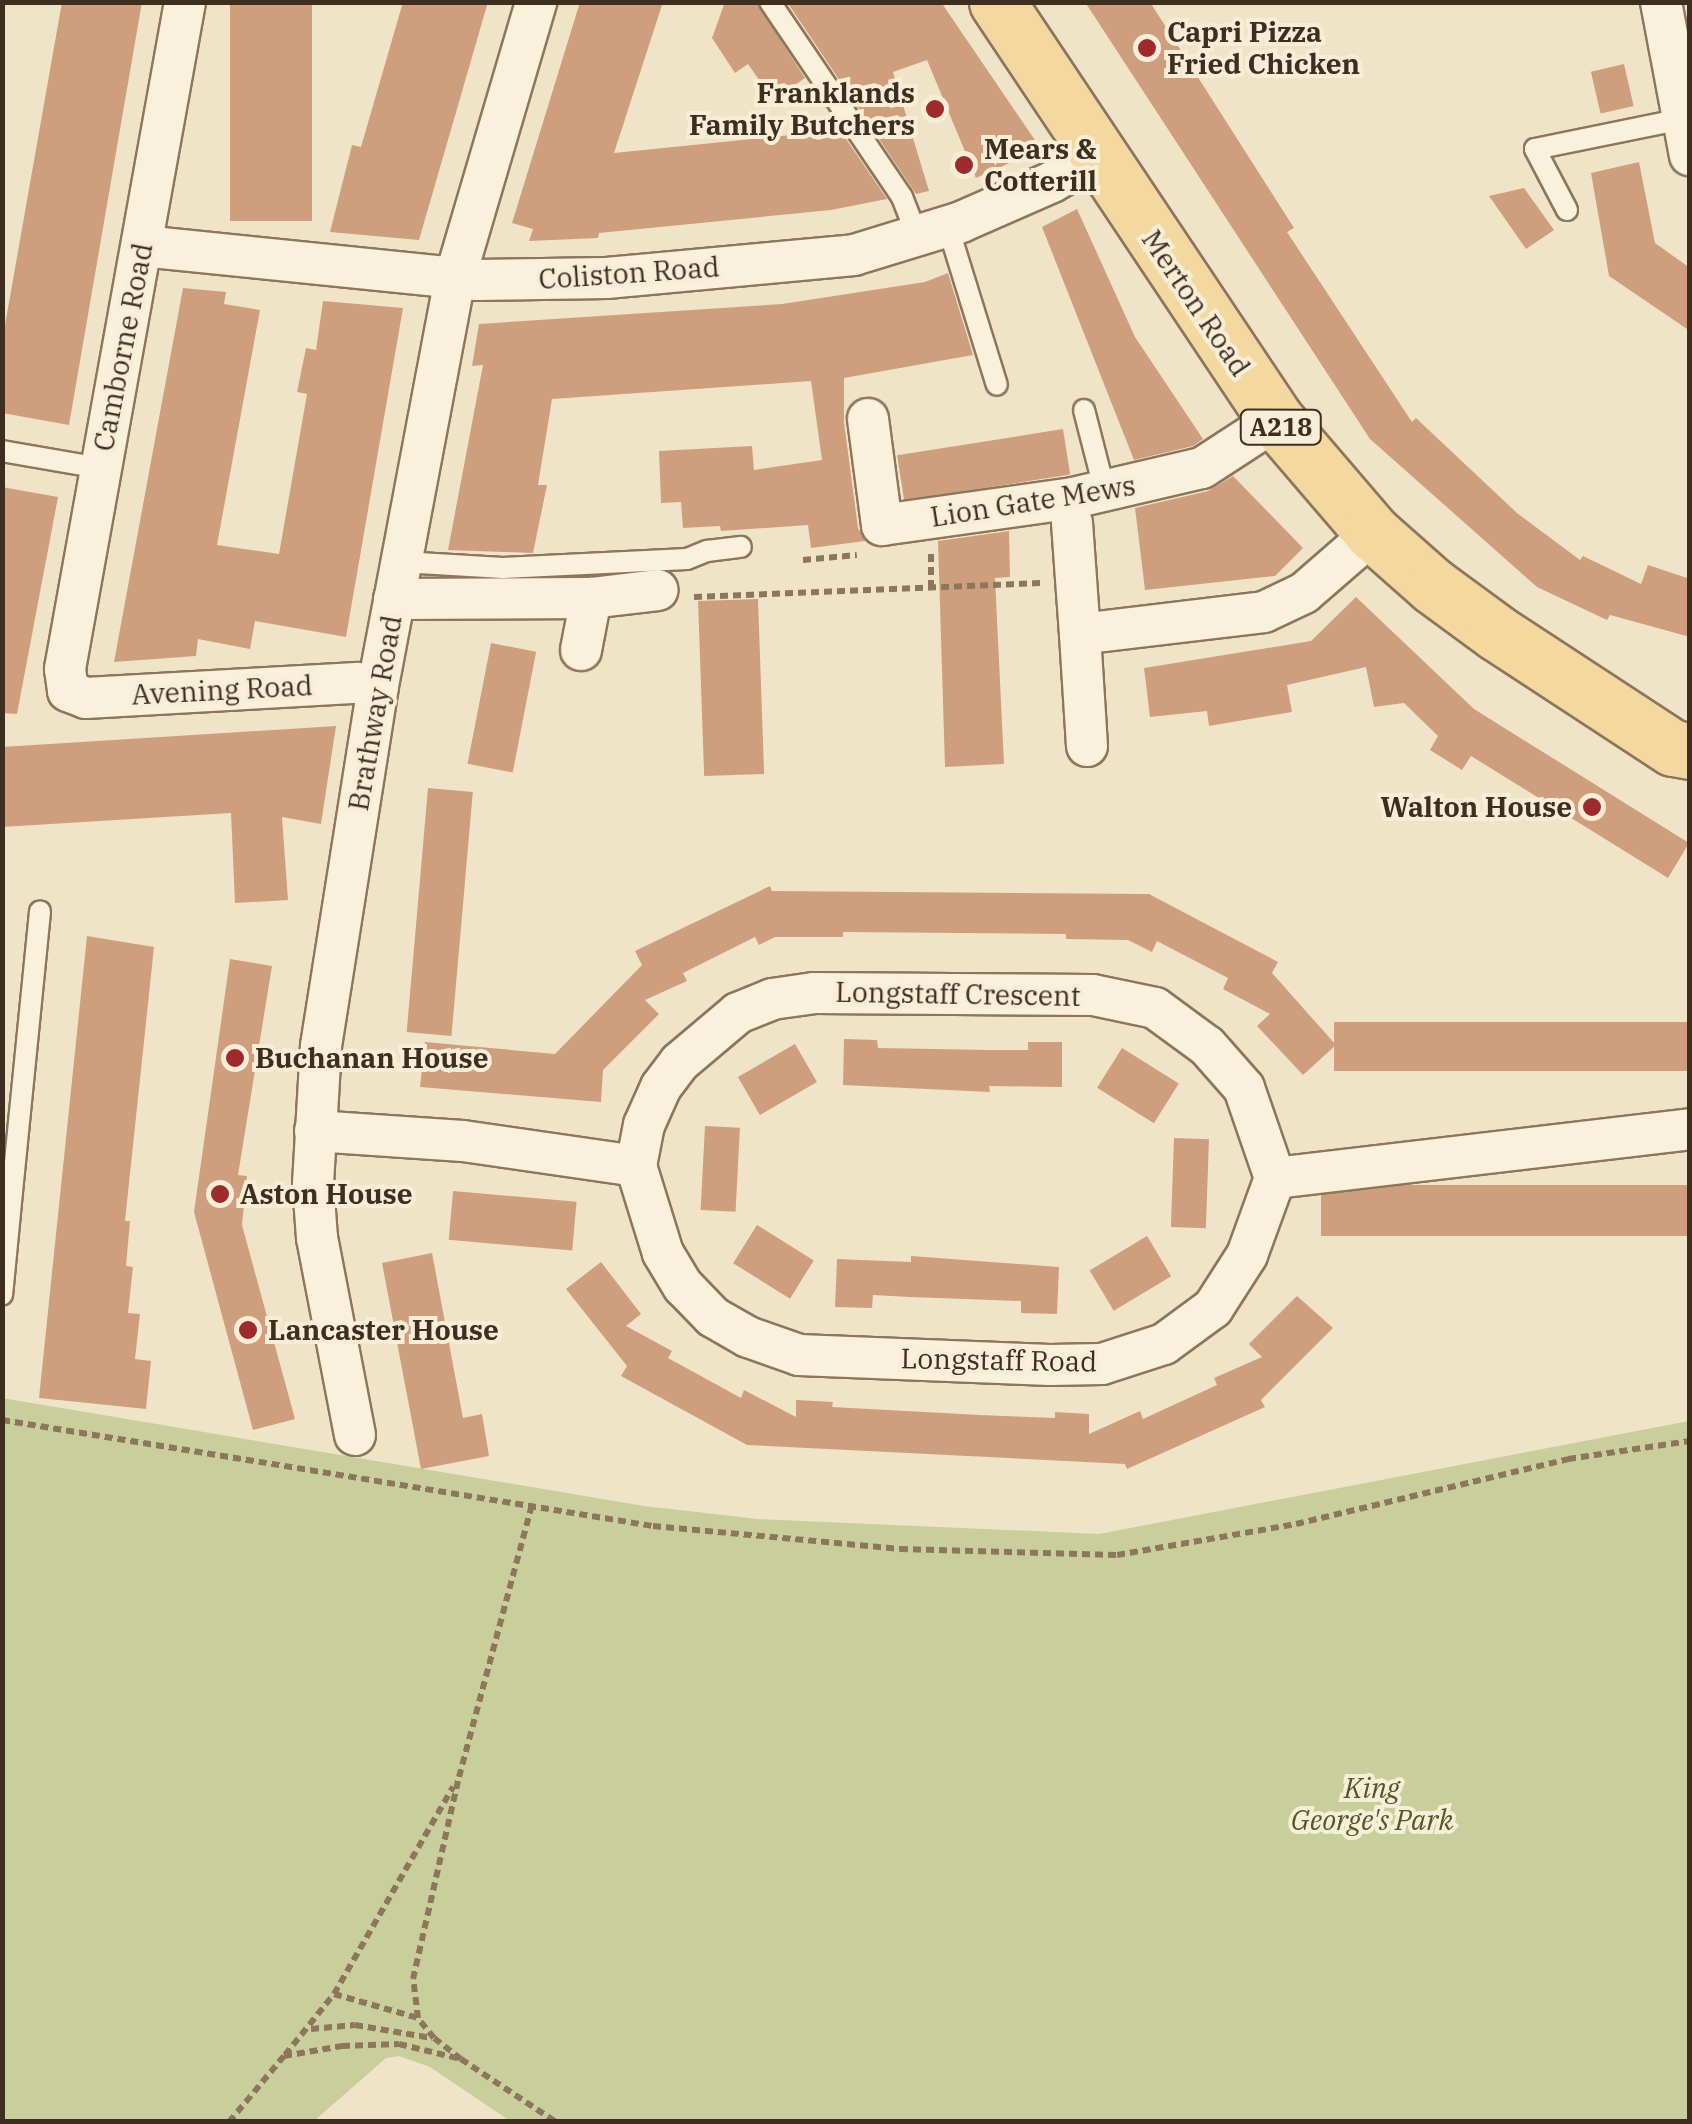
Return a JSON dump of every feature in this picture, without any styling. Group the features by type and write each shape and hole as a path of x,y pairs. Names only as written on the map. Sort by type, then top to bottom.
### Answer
{"main road":[{"name":"Merton Road","path":"997,2 1276,420 1373,534 1433,586 1684,761"}],"street":[{"name":"Camborne Road","path":"68,691 64,670 184,2"},
{"name":"Brathway Road","path":"355,1435 317,1238 316,1132 321,1046 378,686 455,278 536,2"},
{"path":"1661,2 1687,131"},
{"name":"Coliston Road","path":"142,246 455,278 607,278 854,256 933,233 1052,182 1097,156"},
{"name":"Lion Gate Mews","path":"868,418 882,525 1105,492 1202,468 1276,420"},
{"path":"1072,523 1087,746"},
{"path":"1080,634 1264,612 1304,593 1373,534"},
{"path":"398,580 591,598 658,590"},
{"path":"580,650 591,598"},
{"name":"Avening Road","path":"68,691 86,698 357,683 378,686"},
{"name":"Longstaff Crescent","path":"636,1166 644,1125 661,1087 680,1062 738,1013 772,999 814,993 1093,996 1155,1008 1207,1046 1244,1088 1276,1178"},
{"path":"1276,1178 1690,1129"},
{"path":"316,1132 463,1141 636,1166"},
{"name":"Longstaff Road","path":"636,1166 663,1253 683,1286 714,1316 748,1336 799,1355 1050,1365 1102,1364 1164,1344 1213,1308 1247,1255 1276,1178"}],"lane":[{"path":"770,2 902,197 933,233 998,384"},
{"path":"1566,210 1535,149 1687,131"},
{"path":"1084,410 1105,492"},
{"path":"2,450 100,468"},
{"path":"398,580 521,568 687,559 707,551 741,548"},
{"path":"2,1295 7,1191 40,911"}],"path":[{"path":"931,548 931,587"},
{"path":"658,590 676,597 1078,580"},
{"path":"2,1420 532,1506 776,1540 900,1549 1117,1555 1296,1524 1568,1459 1690,1441"},
{"path":"532,1506 459,1777 418,1942 413,1979 418,2018 434,2038 556,2122"},
{"path":"229,2122 310,2029 334,1994 459,1777"},
{"path":"334,1994 418,2018"},
{"path":"310,2029 370,2026 434,2038"},
{"path":"284,2056 342,2046 399,2044 461,2059"}],"green space":[{"name":"King George's Park","path":"2,1398 644,1506 758,1519 1099,1534 1689,1421 1689,2121 510,2121 430,2067 399,2056 386,2058 314,2121 3,2121"}],"building":[{"path":"62,2 142,2 69,425 2,413 2,342"},
{"path":"230,2 312,2 312,221 230,221"},
{"path":"403,2 488,2 419,240 330,232 352,145 361,147"},
{"path":"580,2 663,2 614,153 840,130 887,199 831,210 599,233 598,238 529,241 533,229 512,223"},
{"path":"725,2 756,2 805,78 773,100 748,64 735,73 712,38"},
{"path":"787,2 941,2 1041,149 976,178 927,60 893,72 929,191 916,194"},
{"path":"1085,2 1150,2 1294,228 1287,232 1412,422 1416,418 1517,513 1580,560 1583,556 1641,584 1648,565 1690,579 1690,637 1610,615 1607,620 1537,587 1370,439"},
{"path":"1624,64 1634,106 1601,114 1591,72"},
{"path":"1639,162 1655,243 1690,268 1690,331 1609,276 1591,173"},
{"path":"1524,188 1554,230 1526,249 1489,196"},
{"path":"1077,209 1135,337 1203,439 1193,446 1134,460 1042,227"},
{"path":"948,273 973,355 844,378 844,422 858,528 865,541 811,548 808,525 721,531 720,526 683,528 681,502 661,503 659,451 752,446 754,470 822,460 811,381 552,399 538,485 547,485 533,553 448,550 483,365 472,366 479,324 782,304 925,282"},
{"path":"183,288 226,292 224,304 260,310 217,545 279,554 307,394 297,392 306,348 316,350 323,301 403,308 346,637 255,621 250,649 198,639 196,656 114,662"},
{"path":"1063,429 1070,474 904,501 897,455"},
{"path":"1233,476 1303,548 1275,576 1145,590 1135,508 1208,491"},
{"path":"2,487 58,497 17,714 2,713"},
{"path":"1009,531 1010,577 995,578 1004,764 945,767 938,541"},
{"path":"1356,597 1474,709 1689,843 1668,878 1471,756 1462,770 1430,750 1438,736 1404,703 1374,707 1366,667 1287,685 1292,712 1209,726 1207,711 1150,717 1144,668 1311,641"},
{"path":"758,599 764,774 704,776 698,601"},
{"path":"491,643 536,652 513,773 468,764"},
{"path":"336,726 321,824 282,817 288,900 235,903 231,813 2,827 2,747"},
{"path":"428,788 473,792 451,1036 407,1032"},
{"path":"770,886 772,891 1149,894 1278,962 1272,973 1336,1045 1303,1075 1257,1026 1270,1014 1223,989 1228,978 1157,941 1152,952 1128,940 1066,939 1066,934 843,932 843,937 775,937 759,945 755,937 683,973 687,981 645,1000 659,1014 603,1070 601,1102 420,1087 425,1042 555,1054 642,965 635,951"},
{"path":"87,936 154,947 125,1221 130,1221 126,1266 133,1267 128,1313 140,1314 135,1359 151,1361 146,1409 39,1398"},
{"path":"230,959 272,966 238,1175 247,1176 242,1225 295,1419 253,1430 194,1212"},
{"path":"1334,1022 1690,1022 1690,1071 1334,1071"},
{"path":"844,1039 877,1040 878,1048 990,1050 1028,1050 1028,1042 1062,1042 1062,1087 989,1086 990,1092 843,1085"},
{"path":"795,1044 817,1082 760,1115 738,1077"},
{"path":"1122,1048 1179,1084 1154,1123 1097,1088"},
{"path":"705,1126 740,1128 736,1212 701,1210"},
{"path":"1174,1138 1209,1139 1206,1228 1171,1227"},
{"path":"1321,1185 1690,1185 1690,1236 1321,1236"},
{"path":"453,1191 577,1202 572,1251 449,1240"},
{"path":"757,1225 814,1261 790,1299 733,1263"},
{"path":"1147,1236 1171,1276 1114,1311 1090,1271"},
{"path":"432,1253 463,1418 482,1414 489,1456 421,1469 382,1263"},
{"path":"911,1256 1059,1267 1057,1314 1021,1313 1021,1301 873,1295 872,1308 835,1307 837,1259 911,1262"},
{"path":"601,1262 641,1314 626,1326 672,1351 668,1358 741,1398 744,1390 796,1417 796,1400 833,1402 832,1407 980,1415 1055,1418 1055,1412 1089,1414 1089,1434 1140,1411 1143,1419 1217,1385 1214,1378 1262,1357 1249,1344 1297,1296 1333,1328 1261,1400 1265,1407 1127,1469 1125,1464 747,1445 621,1376 627,1366 566,1289"}],"place":[{"name":"Capri Pizza Fried Chicken","path":"1147,48"},
{"name":"Franklands Family Butchers","path":"935,109"},
{"name":"Mears & Cotterill","path":"964,165"},
{"name":"Walton House","path":"1592,807"},
{"name":"Buchanan House","path":"235,1058"},
{"name":"Aston House","path":"220,1194"},
{"name":"Lancaster House","path":"248,1330"}]}
